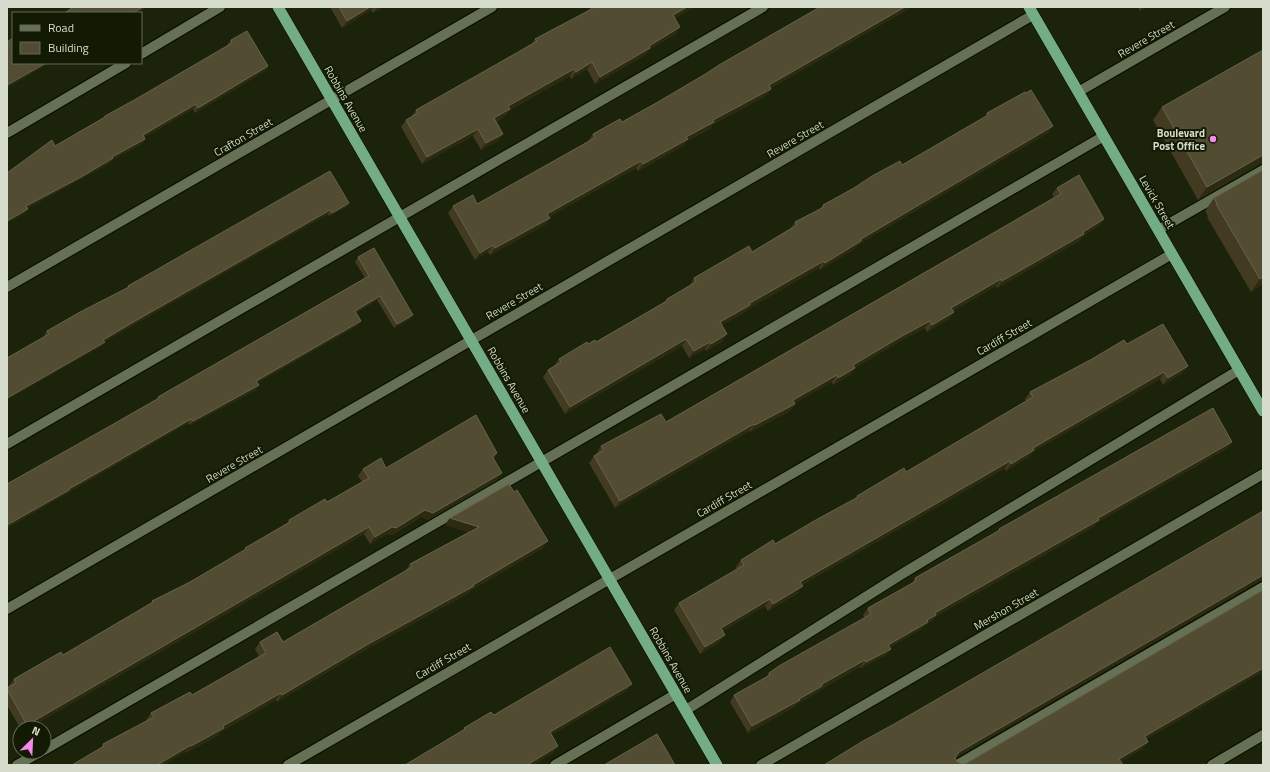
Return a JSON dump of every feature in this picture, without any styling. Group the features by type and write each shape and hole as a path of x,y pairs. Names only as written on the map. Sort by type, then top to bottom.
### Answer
{"highway":[{"name":"Robbins Avenue","path":"278,7 717,765"},
{"name":"Levick Street","path":"1031,11 1263,411"}],"street":[{"path":"142,53 220,7"},
{"name":"Crafton Street","path":"7,287 492,7"},
{"path":"7,444 763,7"},
{"name":"Revere Street","path":"1078,92 1224,7"},
{"name":"Revere Street","path":"7,609 471,340 1031,11"},
{"path":"7,133 124,64"},
{"path":"52,745 1104,136"},
{"path":"1158,230 1263,170"},
{"name":"Cardiff Street","path":"288,765 1172,254"},
{"path":"686,710 902,574 1239,370"},
{"name":"Mershon Street","path":"761,765 1263,474"},
{"path":"957,765 1263,587"},
{"path":"555,765 676,694"},
{"path":"1212,765 1263,735"},
{"path":"17,765 26,760"}],"building":[{"path":"74,7 143,7 135,12 66,12"},
{"path":"339,7 370,7 347,21"},
{"path":"594,7 687,7 673,15 680,27 649,46 650,48 600,77 592,62 576,72 574,69 508,106 510,109 494,118 503,134 486,143 478,129 427,157 406,120 418,113 416,110 537,41 535,39"},
{"path":"820,7 905,7 769,85 771,89 713,120 714,122 686,137 688,139 643,164 641,161 547,214 550,218 495,248 493,245 480,253 453,206 473,195 477,204 595,138 593,134 620,119 622,122 658,102"},
{"path":"247,31 268,66 198,108 196,104 153,129 143,135 145,139 112,157 113,158 81,177 26,206 28,209 7,221 7,173 52,140 55,146 232,43 231,40"},
{"path":"12,39 12,64 44,64 7,85 7,42"},
{"name":"Boulevard Post Office","path":"1263,50 1263,155 1207,187 1162,107"},
{"path":"1031,90 1053,126 861,239 861,241 825,263 824,261 750,303 750,305 720,322 727,334 711,344 710,342 694,351 686,339 570,407 548,370 561,362 559,359 587,342 588,344 595,340 596,342 667,301 667,299 696,282 694,278 749,246 752,252 797,225 795,222 824,207 823,205 872,176 900,161 902,165 988,115 987,113"},
{"path":"1263,170 1263,277 1260,279 1216,204 1214,198"},
{"path":"330,171 349,203 332,213 330,210 135,321 103,340 105,342 7,398 7,358 49,334 47,331 129,287 128,286"},
{"path":"1079,175 1104,219 1083,232 1084,234 1002,281 1001,279 951,308 954,312 932,325 930,321 902,336 853,365 855,368 838,378 837,375 793,400 795,404 755,425 754,424 620,501 594,456 604,450 601,446 661,414 666,422 1061,194 1057,188"},
{"path":"374,248 413,315 397,324 380,296 355,311 361,321 256,381 259,385 193,421 191,419 7,525 7,484 369,276 358,257"},
{"path":"1163,324 1188,366 1168,378 1164,372 1033,448 1034,450 1011,464 1010,461 800,582 803,586 773,604 770,599 721,628 725,635 705,647 679,603 744,565 741,560 773,540 775,544 858,497 857,496 904,468 906,472 1033,397 1030,392 1124,340 1127,344"},
{"path":"1213,408 1232,442 1098,518 1099,520 935,613 936,615 927,620 928,622 888,645 891,649 866,662 865,660 822,684 822,686 799,699 800,700 752,726 734,695 770,675 769,673 779,666 871,614 868,608 916,581 915,578"},
{"path":"476,415 497,453 492,456 502,473 433,513 425,510 396,528 392,527 375,537 369,527 36,720 24,720 7,689 16,683 14,679 61,652 63,655 153,602 152,601 190,582 290,522 289,520 325,499 327,502 369,478 363,469 381,458 386,468"},
{"path":"509,484 514,492 517,490 548,541 473,585 474,586 370,643 282,695 281,693 223,726 224,728 157,765 72,765 104,746 103,744 154,717 151,713 190,692 192,695 266,653 260,642 277,632 283,642 412,567 410,564 479,527 450,518"},
{"path":"1263,511 1263,575 959,752 955,758 957,762 965,764 1263,590 1263,668 1145,736 1148,742 1119,759 1123,765 824,765 863,741"},
{"path":"610,647 632,684 550,732 558,746 527,765 405,765 491,712 494,715"},
{"path":"657,734 675,765 604,765"}],"place":[{"name":"Boulevard Post Office","path":"1213,139"}]}
